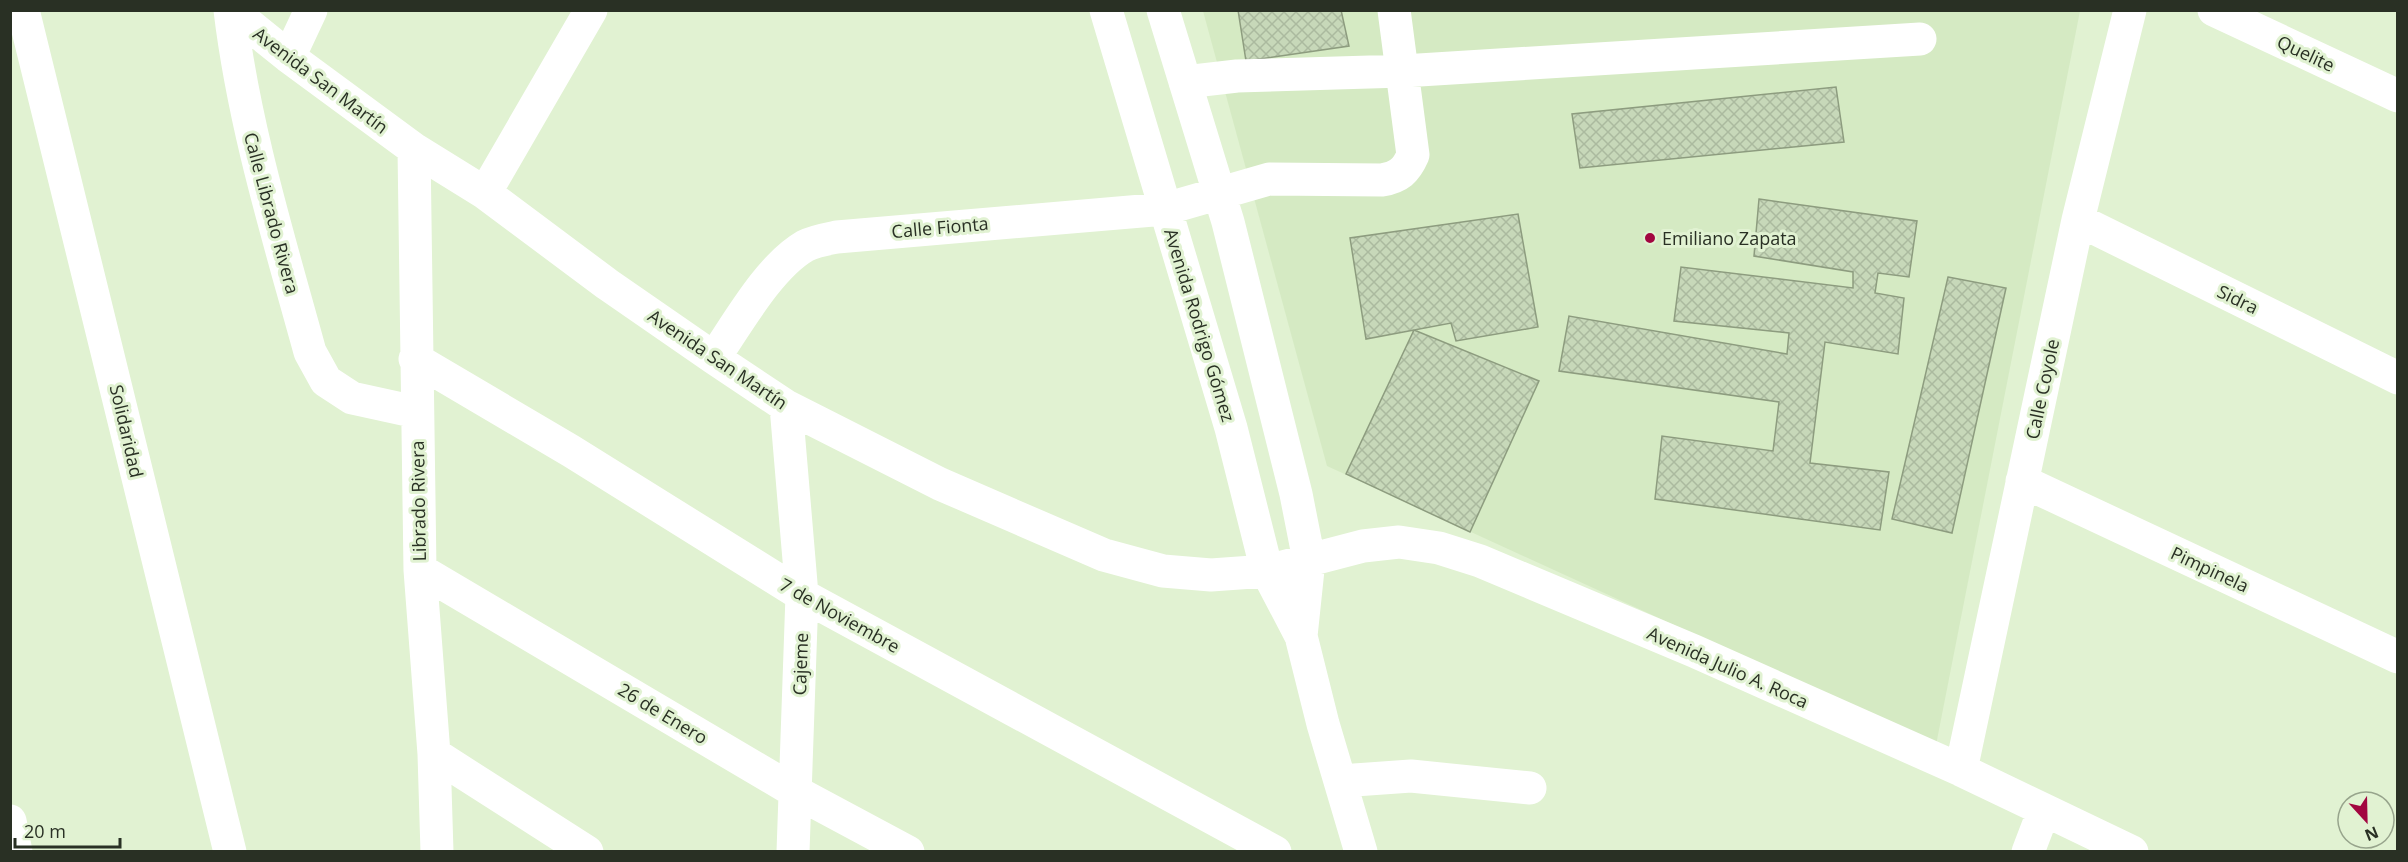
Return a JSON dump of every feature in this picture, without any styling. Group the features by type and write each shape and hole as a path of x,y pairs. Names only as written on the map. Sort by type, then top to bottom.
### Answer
{"street":[{"name":"Solidaridad","path":"23,10 230,852"},
{"name":"Avenida San Martín","path":"230,10 289,57 414,149 485,193 608,284 786,406 940,484 1104,555 1175,572 1211,575 1267,571 1309,560"},
{"name":"Calle Librado Rivera","path":"230,10 236,61 249,129 310,352 326,381 352,398 416,412"},
{"path":"289,57 311,10"},
{"path":"485,193 591,10"},
{"name":"Avenida Rodrigo Gómez","path":"1106,10 1231,428 1267,571 1300,636 1361,852"},
{"name":"Avenida Rodrigo Gómez","path":"1162,10 1219,193 1280,428 1309,560 1300,636"},
{"path":"1394,10 1403,71"},
{"name":"Calle Coyole","path":"1961,770 2078,220 2130,10"},
{"name":"Quelite","path":"2214,10 2397,96"},
{"path":"1185,82 1237,76 1403,71 1920,39"},
{"name":"Calle Fionta","path":"714,358 777,269 791,255 808,244 837,237 867,234 1165,209 1269,178 1382,180 1396,177 1408,168 1413,155 1403,71"},
{"name":"Librado Rivera","path":"414,149 420,570 434,754 436,852"},
{"name":"Sidra","path":"2078,220 2397,378"},
{"name":"7 de Noviembre","path":"416,360 571,451 802,595 1275,852"},
{"name":"Cajeme","path":"786,406 802,595 793,852"},
{"name":"Pimpinela","path":"2022,481 2397,657"},
{"name":"Avenida Julio A. Roca","path":"1309,560 1364,546 1399,542 1439,548 1480,561 1694,651 1961,770 2132,852"},
{"name":"26 de Enero","path":"420,570 796,792 908,852"},
{"path":"434,754 587,852"},
{"path":"1340,781 1411,776 1530,788"},
{"path":"2028,852 2044,810"},
{"path":"10,821 16,852"}],"shaded area":[{"name":"Emiliano Zapata","path":"1203,11 2080,11 1936,745 1327,466"}],"building":[{"path":"1238,10 1341,10 1349,46 1246,61"},
{"path":"1836,87 1844,142 1580,168 1572,114"},
{"path":"1759,199 1917,221 1909,277 1878,273 1875,293 1904,298 1898,354 1825,342 1810,463 1889,472 1880,530 1655,499 1662,436 1773,451 1779,402 1559,371 1569,316 1787,354 1789,333 1674,321 1681,267 1853,288 1853,272 1754,256"},
{"path":"1518,214 1538,327 1456,341 1451,323 1366,339 1350,238"},
{"path":"1948,277 2006,288 1952,533 1892,519"},
{"path":"1414,330 1539,381 1470,532 1346,474"}],"place":[{"name":"Emiliano Zapata","path":"1650,238"}]}
